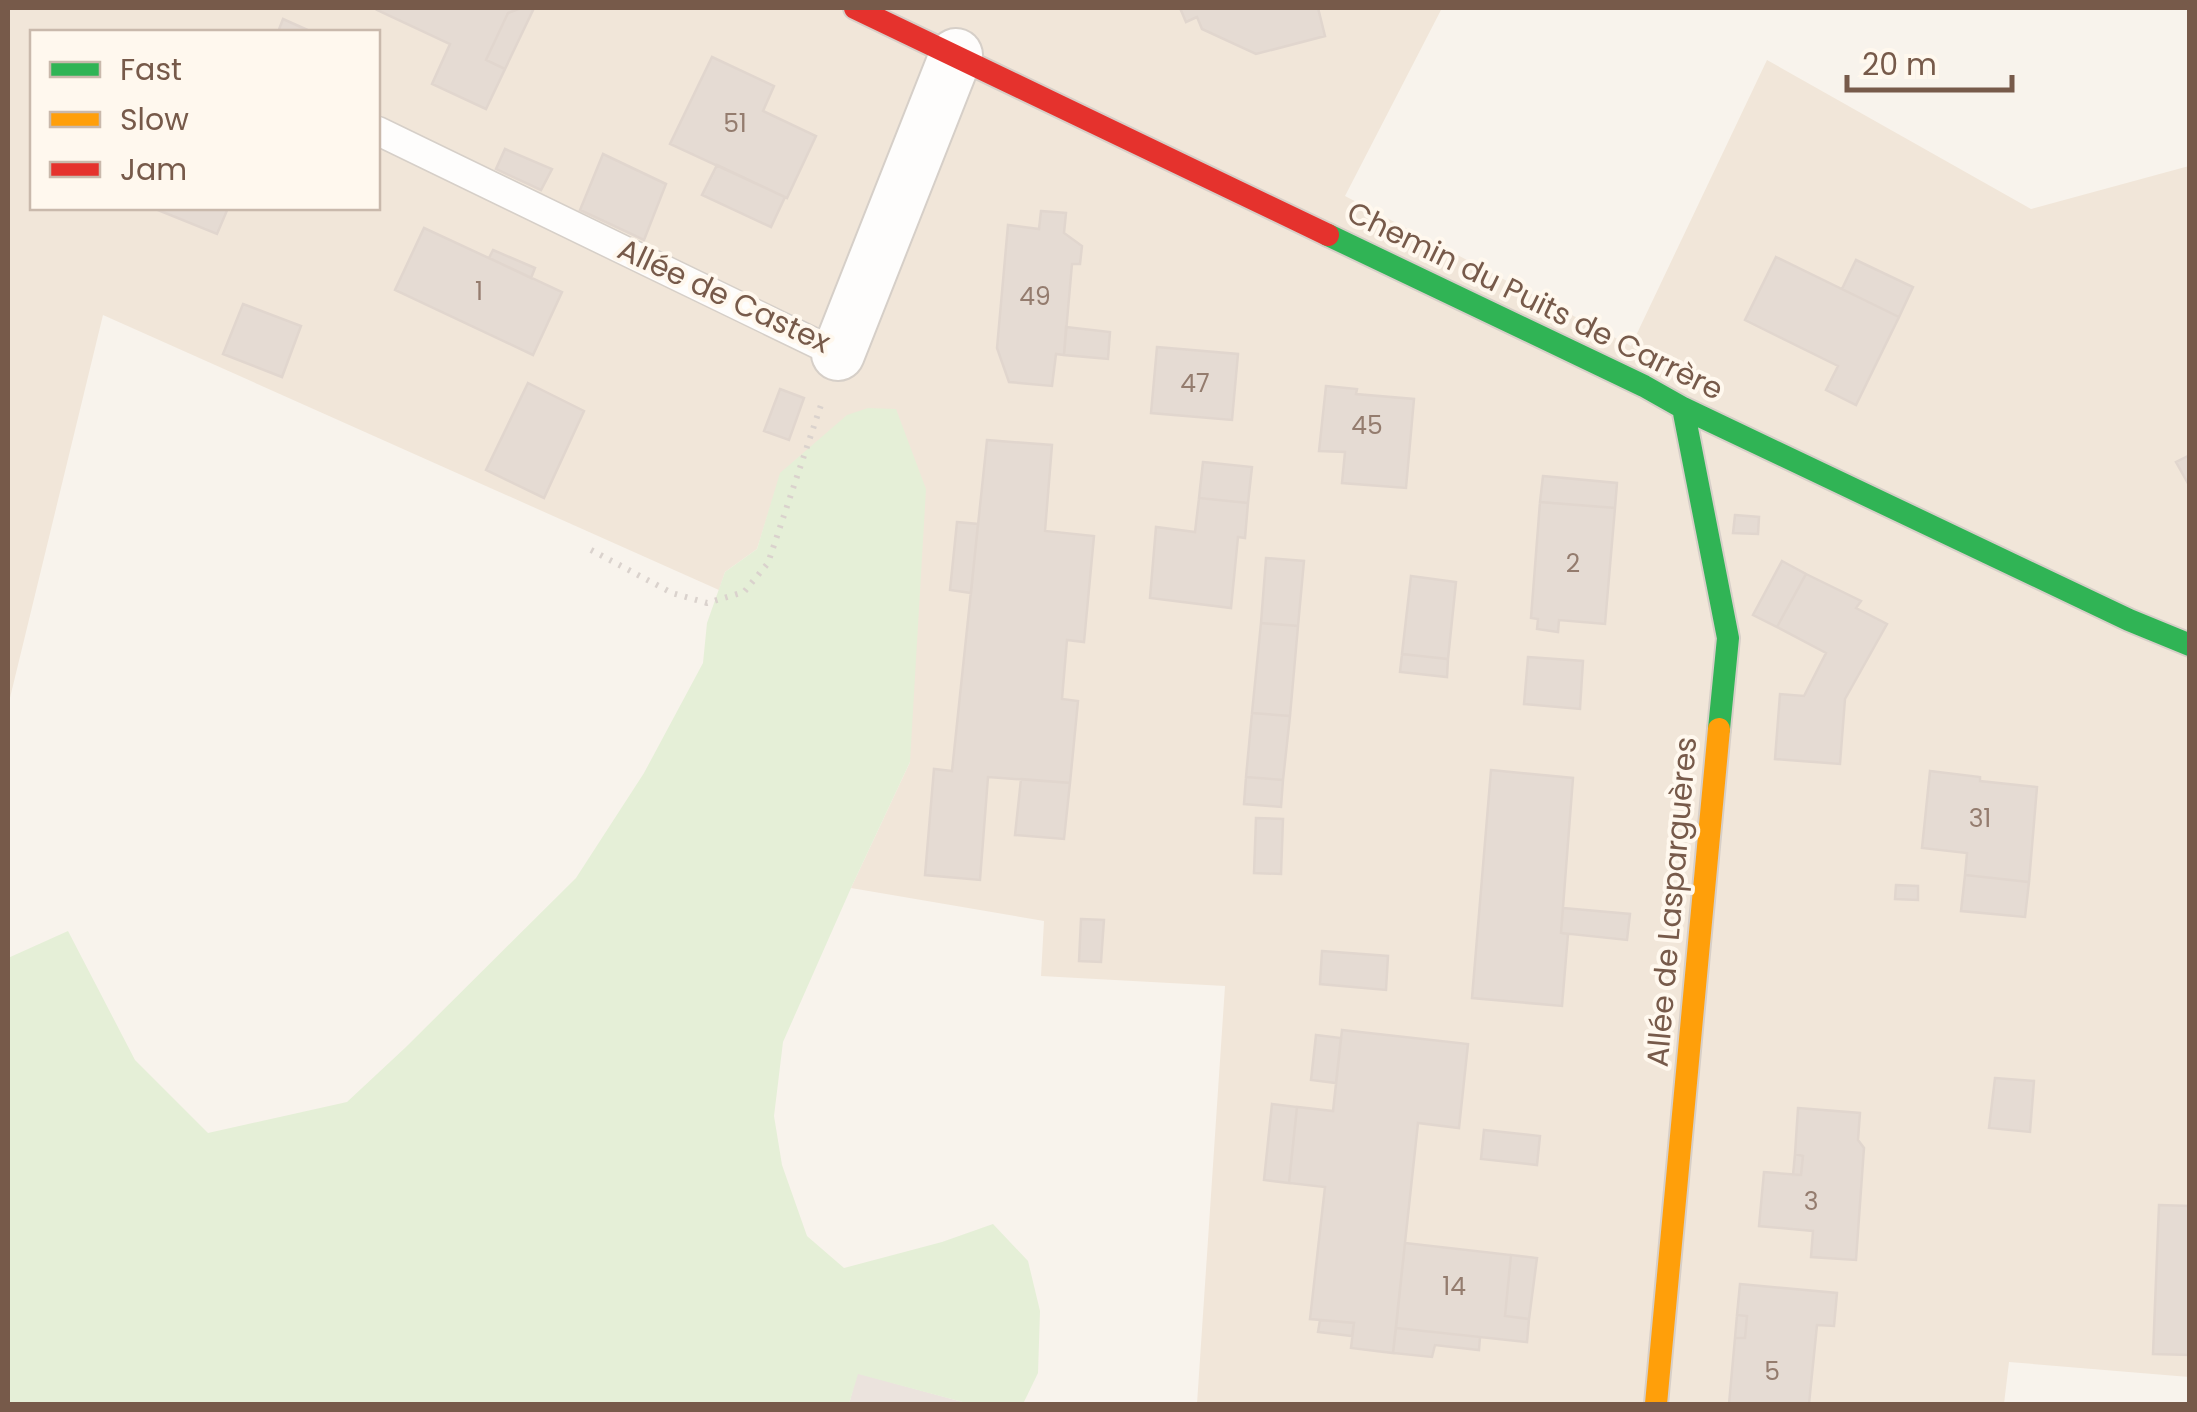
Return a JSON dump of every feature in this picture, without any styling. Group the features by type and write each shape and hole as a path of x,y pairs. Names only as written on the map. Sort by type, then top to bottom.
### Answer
{"street":[{"name":"Chemin du Puits de Carrère","path":"855,8 1683,408 2190,645"},
{"name":"Allée de Castex","path":"838,354 956,55"},
{"name":"Allée de Lasparguères","path":"1656,1404 1728,638 1683,408"}],"lane":[{"name":"Allée de Castex","path":"380,132 838,354"}],"path":[{"path":"591,550 672,593 707,603 744,592 768,563 838,354"}],"shaded area":[{"path":"8,8 1442,8 1345,196 1631,346 1767,60 2031,209 2189,166 2189,1377 2009,1362 2004,1404 1197,1404 1225,986 1041,976 1044,921 851,888 910,762 781,473 757,549 725,572 719,590 103,315 8,706"},
{"path":"857,1373 970,1404 849,1404"}],"green space":[{"path":"868,408 896,409 926,489 910,762 783,1042 774,1116 782,1165 807,1236 844,1268 993,1224 1028,1261 1040,1311 1038,1373 1023,1404 970,1404 858,1374 849,1404 8,1404 8,958 68,931 135,1060 208,1133 347,1102 576,878 644,773 703,663 707,623 725,572 757,549 780,473 847,415"}],"building":[{"path":"378,8 521,8 508,13 486,60 505,69 486,109 432,84 450,44"},
{"path":"534,8 505,69 486,60 508,13"},
{"path":"1180,8 1318,8 1325,36 1256,54 1202,29 1197,17 1186,22"},
{"path":"283,19 308,30 279,30"},
{"path":"712,57 774,86 763,111 816,136 787,198 670,144"},
{"path":"505,149 552,169 541,190 496,169"},
{"path":"603,154 666,184 644,240 580,210"},
{"path":"717,165 785,197 771,227 702,195"},
{"path":"158,210 227,210 217,234"},
{"path":"1041,211 1066,213 1064,233 1082,246 1080,264 1072,264 1064,355 1056,354 1052,386 1009,382 997,348 1008,225 1039,229"},
{"path":"424,228 562,292 533,355 395,290"},
{"path":"493,250 535,268 531,278 489,258"},
{"path":"1776,257 1899,317 1856,405 1826,390 1838,366 1745,320"},
{"path":"1856,260 1913,287 1899,317 1842,289"},
{"path":"243,304 301,326 282,377 223,354"},
{"path":"1066,327 1110,332 1108,359 1064,355"},
{"path":"1157,347 1238,354 1232,420 1151,413"},
{"path":"528,383 584,411 544,498 486,470"},
{"path":"1326,386 1357,389 1356,394 1414,399 1406,488 1342,483 1345,452 1319,451"},
{"path":"780,389 804,398 789,440 764,431"},
{"path":"987,440 1052,445 1045,531 1094,536 1084,642 1067,640 1062,699 1078,701 1070,783 988,777 980,880 925,875 934,769 952,771"},
{"path":"2190,455 2190,487 2176,462"},
{"path":"1203,462 1252,467 1248,503 1199,498"},
{"path":"1543,476 1617,483 1615,508 1540,502"},
{"path":"1199,498 1248,503 1245,538 1238,537 1231,608 1150,598 1156,527 1195,532"},
{"path":"1540,502 1615,508 1605,624 1559,620 1558,632 1537,629 1538,619 1531,618"},
{"path":"1735,515 1759,517 1758,534 1733,533"},
{"path":"957,522 978,524 971,593 950,590"},
{"path":"1266,558 1304,561 1298,626 1261,623"},
{"path":"1782,561 1806,574 1777,627 1753,615"},
{"path":"1806,574 1861,601 1856,608 1887,624 1845,699 1840,764 1775,759 1780,694 1804,696 1826,653 1777,627"},
{"path":"1411,576 1456,582 1448,659 1402,654"},
{"path":"1261,623 1298,626 1290,716 1252,713"},
{"path":"1402,654 1448,659 1447,677 1400,672"},
{"path":"1528,657 1583,661 1580,709 1524,704"},
{"path":"1252,713 1290,716 1283,780 1246,777"},
{"path":"1491,770 1573,778 1561,933 1568,934 1562,1006 1472,998"},
{"path":"1930,771 2037,787 2029,882 1965,875 1967,853 1922,848"},
{"path":"1246,777 1283,780 1281,807 1244,804"},
{"path":"1021,779 1070,783 1064,839 1015,835"},
{"path":"1256,818 1283,819 1281,874 1254,873"},
{"path":"1965,875 2029,882 2025,917 1961,911"},
{"path":"1896,885 1918,886 1918,900 1895,899"},
{"path":"1563,908 1630,914 1627,940 1561,933"},
{"path":"1081,919 1104,920 1101,962 1079,961"},
{"path":"1322,951 1388,956 1386,990 1320,984"},
{"path":"1342,1030 1468,1044 1459,1128 1418,1123 1393,1353 1351,1348 1354,1323 1310,1319 1325,1187 1289,1183 1297,1107 1333,1111"},
{"path":"1316,1035 1341,1038 1336,1083 1311,1080"},
{"path":"1995,1078 2034,1081 2030,1132 1989,1128"},
{"path":"1272,1104 1297,1107 1289,1183 1264,1180"},
{"path":"1798,1108 1860,1113 1858,1140 1864,1148 1856,1260 1811,1257 1813,1231 1759,1226 1764,1172 1801,1175 1803,1156 1795,1154"},
{"path":"1484,1130 1540,1136 1537,1165 1481,1159"},
{"path":"1795,1154 1803,1156 1801,1175 1793,1175"},
{"path":"2159,1205 2190,1206 2190,1355 2153,1354"},
{"path":"1405,1243 1511,1255 1505,1316 1529,1319 1527,1342 1396,1328"},
{"path":"1511,1255 1537,1258 1529,1319 1505,1316"},
{"path":"1740,1284 1837,1293 1834,1326 1817,1325 1809,1404 1729,1404 1735,1338 1745,1338 1747,1316 1737,1315"},
{"path":"1737,1315 1747,1316 1745,1338 1735,1338"},
{"path":"1320,1320 1354,1323 1352,1336 1318,1332"},
{"path":"1396,1328 1480,1337 1479,1350 1435,1345 1432,1357 1393,1353"}],"traffic: fast":[{"path":"1328,235 1683,408 2129,620 2190,645"},
{"path":"1683,408 1728,638 1719,729"}],"traffic: slow":[{"path":"1656,1404 1719,729"}],"traffic: jam":[{"path":"855,8 1328,235"}]}
